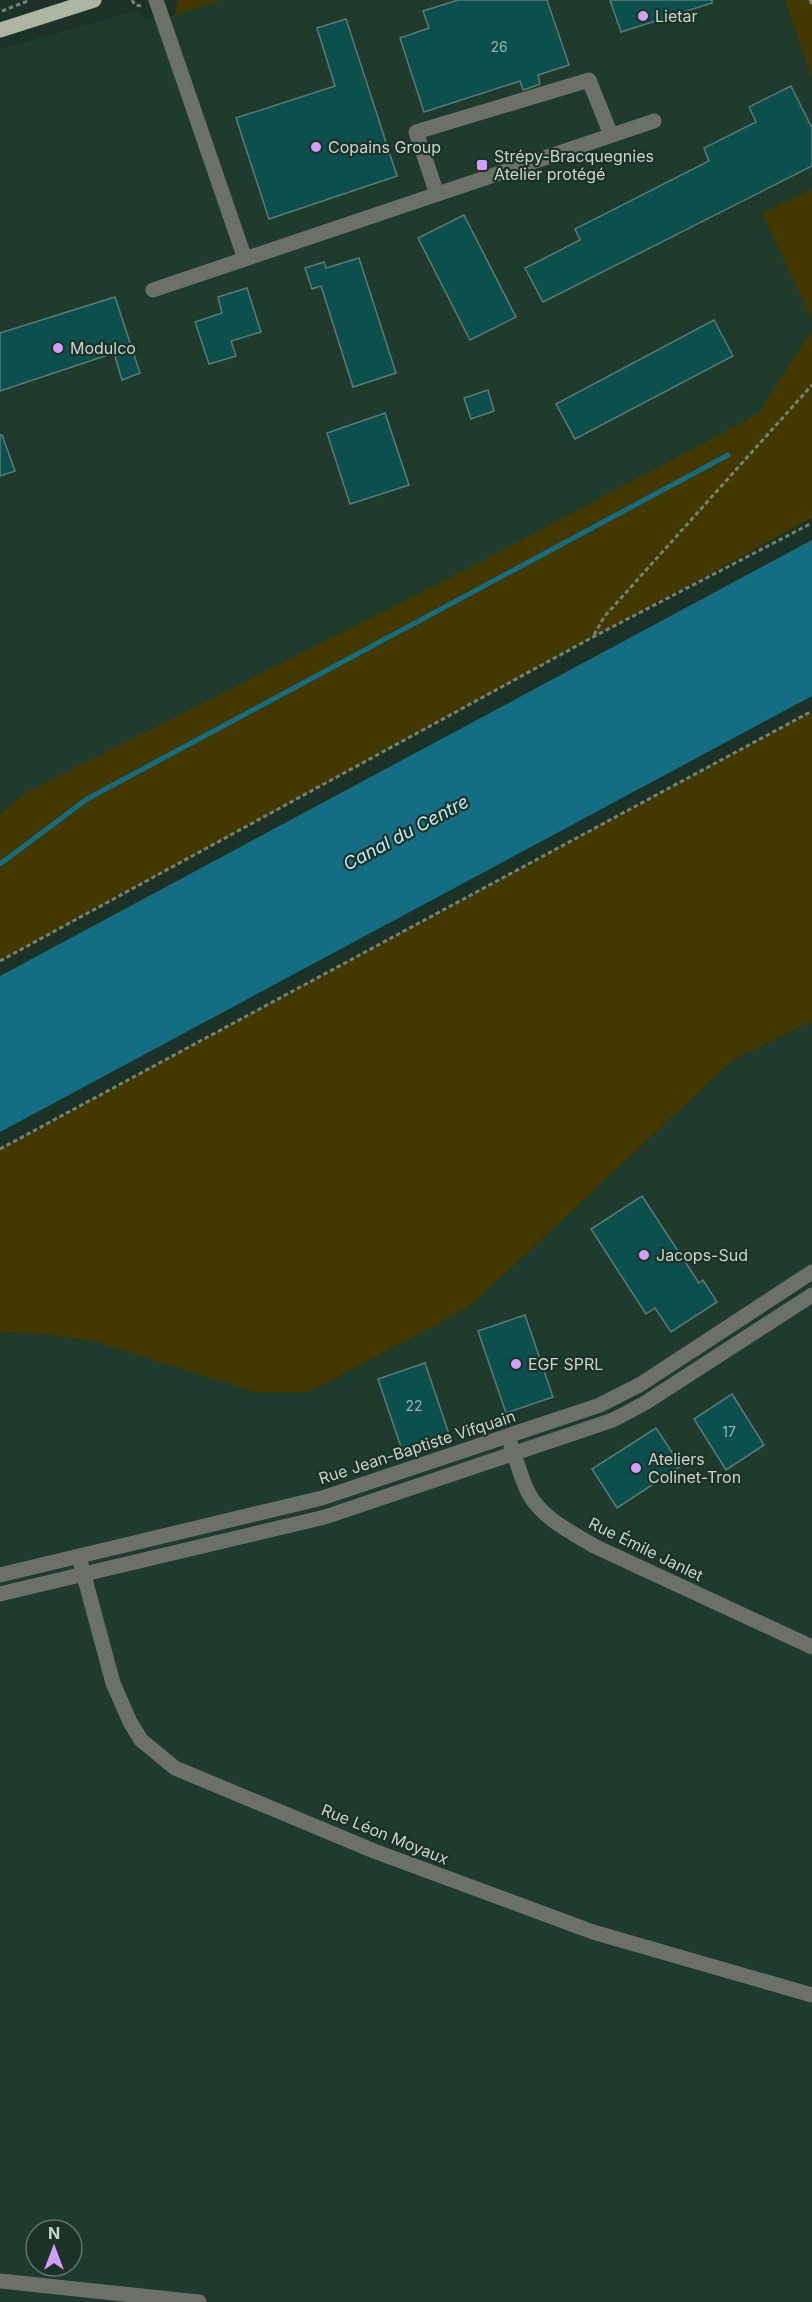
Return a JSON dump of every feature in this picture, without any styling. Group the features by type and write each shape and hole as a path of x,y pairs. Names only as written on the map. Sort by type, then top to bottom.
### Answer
{"main road":[{"path":"0,30 94,0"}],"street":[{"path":"156,0 245,259"},
{"path":"437,194 416,132 589,80 611,135"},
{"path":"153,290 654,121"},
{"name":"Rue Jean-Baptiste Vifquain","path":"0,1575 322,1498 600,1405 641,1384 812,1272"},
{"path":"0,1594 325,1517 613,1420 629,1412 812,1294"},
{"name":"Rue Émile Janlet","path":"507,1437 529,1494 539,1508 567,1529 594,1546 812,1647"},
{"name":"Rue Léon Moyaux","path":"79,1557 113,1683 130,1722 141,1740 176,1768 374,1851 593,1932 812,1995"},
{"path":"0,2282 200,2302"}],"path":[{"path":"0,12 30,0"},
{"path":"810,0 812,5"},
{"path":"593,637 604,617 812,385"},
{"path":"0,961 593,637 812,523"},
{"path":"0,1149 812,711"}],"shaded area":[{"path":"177,0 223,0 175,15"},
{"path":"223,0 785,0 812,79 812,516 0,949 0,49 136,11 148,19 175,15"},
{"path":"785,0 812,0 812,79"},
{"path":"812,189 812,319 762,213"},
{"path":"812,330 812,518 0,961 0,814 26,793 486,559 758,414"},
{"path":"812,711 812,1021 734,1059 469,1307 309,1392 255,1392 94,1341 43,1334 0,1332 0,1149"},
{"path":"812,1021 812,2302 0,2302 0,1332 43,1334 94,1341 160,1361 469,1307 734,1059"}],"water":[{"name":"Canal du Centre","path":"812,540 812,696 0,1132 0,976"}],"building":[{"path":"458,0 547,0 569,65 538,75 540,84 523,90 520,81 424,112 400,38 429,28 423,11"},
{"name":"Lietar","path":"610,0 712,0 712,3 621,32"},
{"name":"Copains Group","path":"346,19 397,176 269,219 236,118 335,86 317,28"},
{"path":"791,86 812,128 812,166 543,302 525,268 580,240 575,229 709,161 704,148 756,122 749,107"},
{"path":"464,215 516,317 470,340 418,238"},
{"path":"359,258 396,373 353,387 321,286 312,289 305,268 324,262 326,268"},
{"path":"247,288 261,332 231,341 236,356 209,364 195,322 222,313 218,297"},
{"name":"Modulco","path":"115,297 140,373 122,380 114,353 0,391 0,333"},
{"path":"714,320 733,356 575,439 556,404"},
{"path":"488,390 494,411 471,419 464,398"},
{"path":"385,413 409,485 350,504 327,433"},
{"path":"0,435 2,435 15,471 0,476"},
{"name":"Jacops-Sud","path":"642,1196 699,1283 703,1280 717,1302 671,1332 655,1308 646,1314 591,1229"},
{"name":"EGF SPRL","path":"525,1315 553,1397 506,1413 478,1331"},
{"path":"425,1363 449,1434 402,1450 378,1379"},
{"path":"732,1394 764,1445 726,1470 694,1419"},
{"name":"Ateliers Colinet-Tron","path":"656,1428 681,1466 617,1508 592,1469"}],"waterway":[{"path":"0,864 87,799 728,455"}],"place":[{"name":"Lietar","path":"643,16"},
{"name":"Copains Group","path":"316,147"},
{"name":"Strépy-Bracquegnies Atelier protégé","path":"482,165"},
{"name":"Modulco","path":"58,348"},
{"name":"Jacops-Sud","path":"644,1255"},
{"name":"EGF SPRL","path":"516,1364"},
{"name":"Ateliers Colinet-Tron","path":"636,1468"}]}
